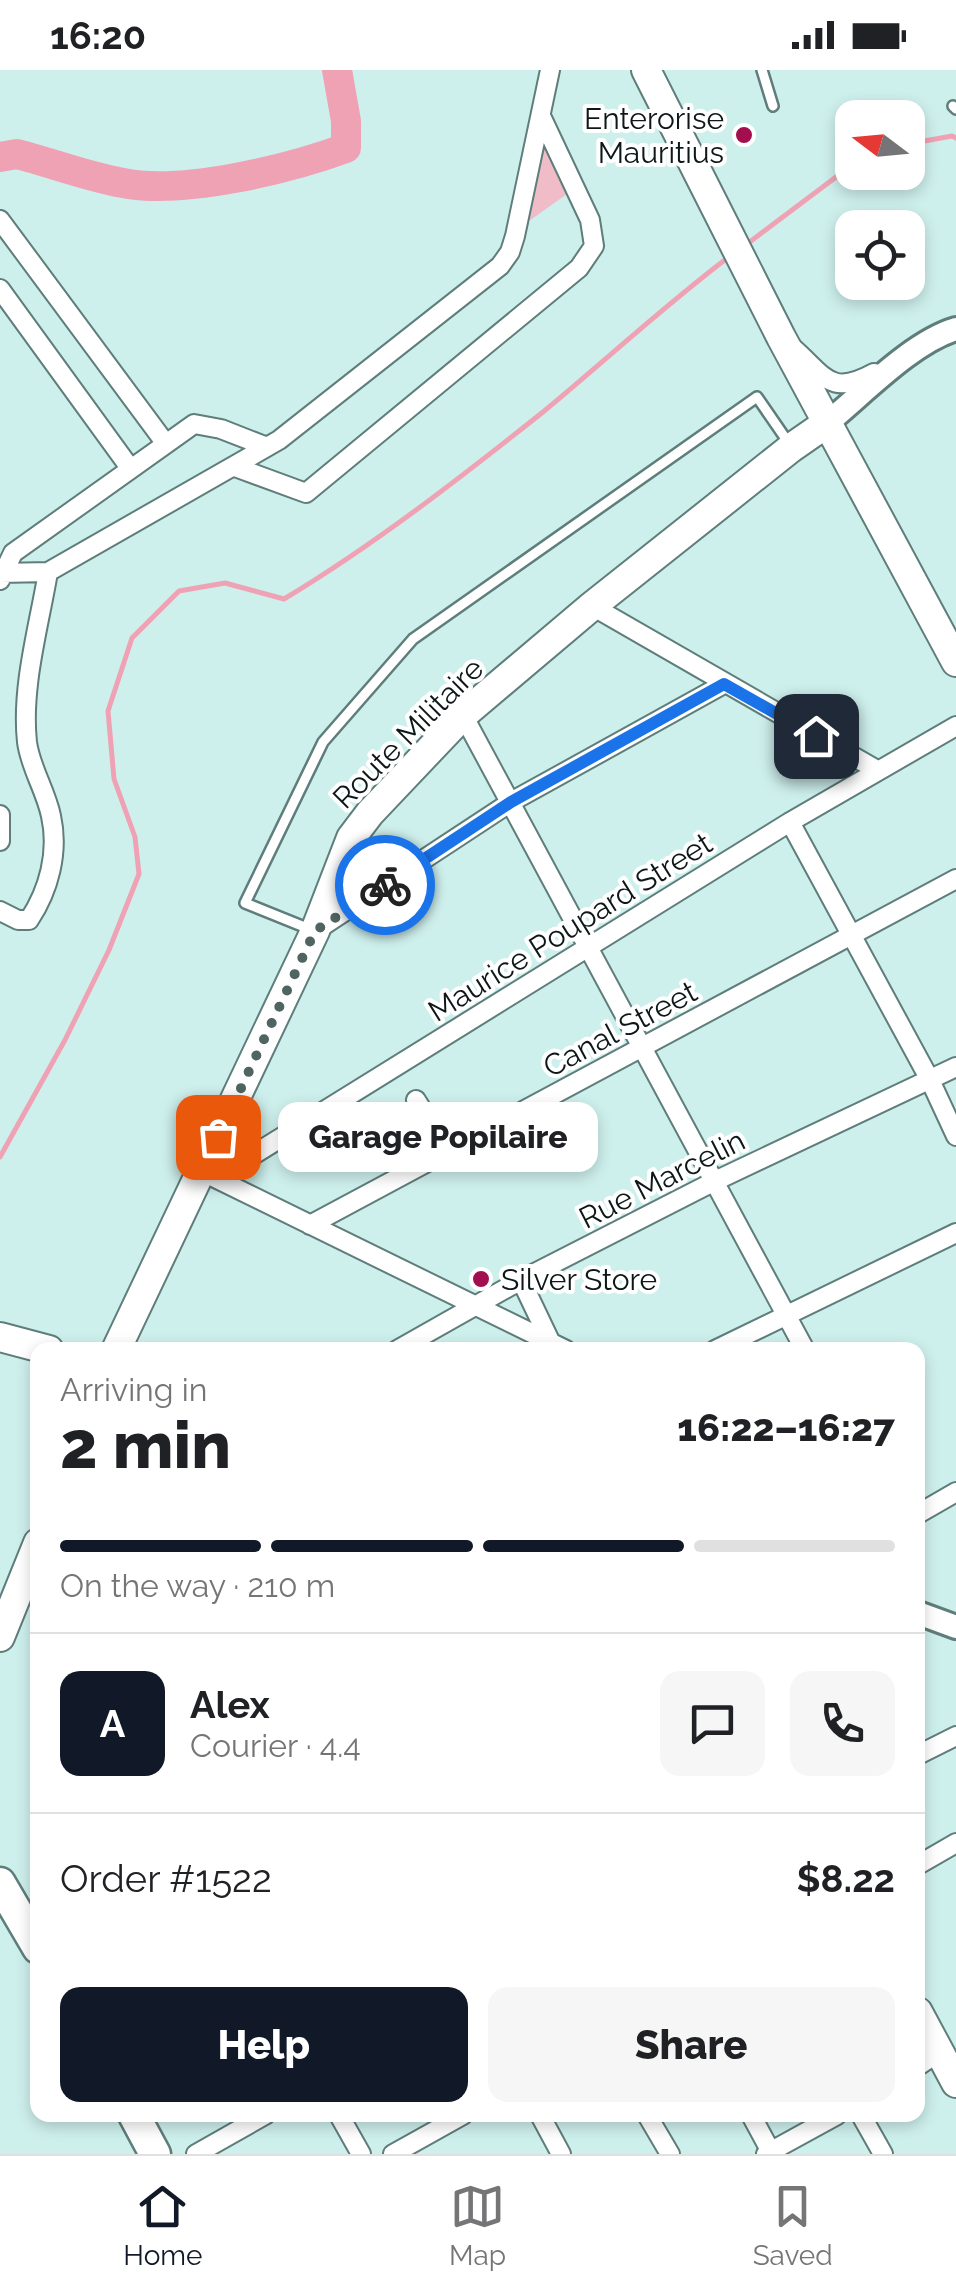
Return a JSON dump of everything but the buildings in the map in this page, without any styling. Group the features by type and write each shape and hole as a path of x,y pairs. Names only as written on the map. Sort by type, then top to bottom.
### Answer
{"main road":[{"path":"646,70 781,338 952,645"},
{"path":"667,70 682,143"},
{"name":"Route Militaire","path":"120,1342 209,1175 315,931 350,838 463,716 592,606 828,423"},
{"path":"0,1338 30,1345"},
{"path":"0,1637 30,1563"},
{"path":"0,1884 30,1935"},
{"path":"928,2059 956,2083"}],"street":[{"path":"1,577 48,572 267,447 500,266 515,236 550,70"},
{"path":"235,466 306,493 579,268 594,246 590,220 541,116"},
{"path":"0,220 166,444"},
{"path":"0,289 130,468"},
{"name":"Route Militaire","path":"828,423 939,334 956,329"},
{"path":"781,338 826,380 839,386 855,384 915,352"},
{"path":"1,577 14,553 194,424 222,429 267,447"},
{"path":"0,911 18,920 29,920 41,902 52,866 52,818 28,744 28,696 48,572"},
{"path":"592,606 877,770"},
{"path":"315,931 511,802 724,684"},
{"path":"463,716 801,1342"},
{"name":"Maurice Poupard Street","path":"209,1175 790,822 956,726"},
{"path":"0,814 0,842"},
{"path":"790,822 930,1080 956,1136"},
{"name":"Canal Street","path":"310,1225 956,879"},
{"name":"Rue Marcelin","path":"411,1342 715,1181 956,1067"},
{"path":"416,1100 448,1151"},
{"path":"209,1175 547,1342"},
{"path":"730,1342 956,1233"},
{"path":"522,1280 554,1342"},
{"path":"925,1510 956,1492"},
{"path":"925,1616 956,1627"},
{"path":"925,1752 956,1736"},
{"path":"925,1861 956,1844"},
{"path":"196,2154 253,2122"},
{"path":"343,2122 361,2154"},
{"path":"392,2154 450,2122"},
{"path":"544,2122 561,2154"},
{"path":"651,2122 670,2154"},
{"path":"753,2122 768,2153 824,2122"},
{"path":"866,2122 883,2154"}],"lane":[{"path":"762,70 774,106"},
{"path":"315,931 245,903 324,742 413,639 757,397 791,448"}],"shaded area":[{"path":"546,141 574,189 529,221 542,147"}],"waterway":[{"path":"0,157 17,154 97,177 147,186 205,183 296,164 346,148 346,121 337,70"},
{"path":"925,141 956,138"},
{"path":"747,244 835,178"},
{"path":"0,1157 65,1040 109,950 139,874 135,837 114,779 108,711 132,638 179,591 225,583 284,599 318,578 384,534 543,412 730,256"}],"way so far":[{"path":"218,1137 315,931 385,885"}],"place":[{"name":"Enterorise Mauritius","path":"744,135"},
{"name":"Garage Popilaire","path":"218,1137"},
{"name":"Silver Store","path":"481,1279"}],"route":[{"path":"385,885 511,802 724,684 816,736"}]}
